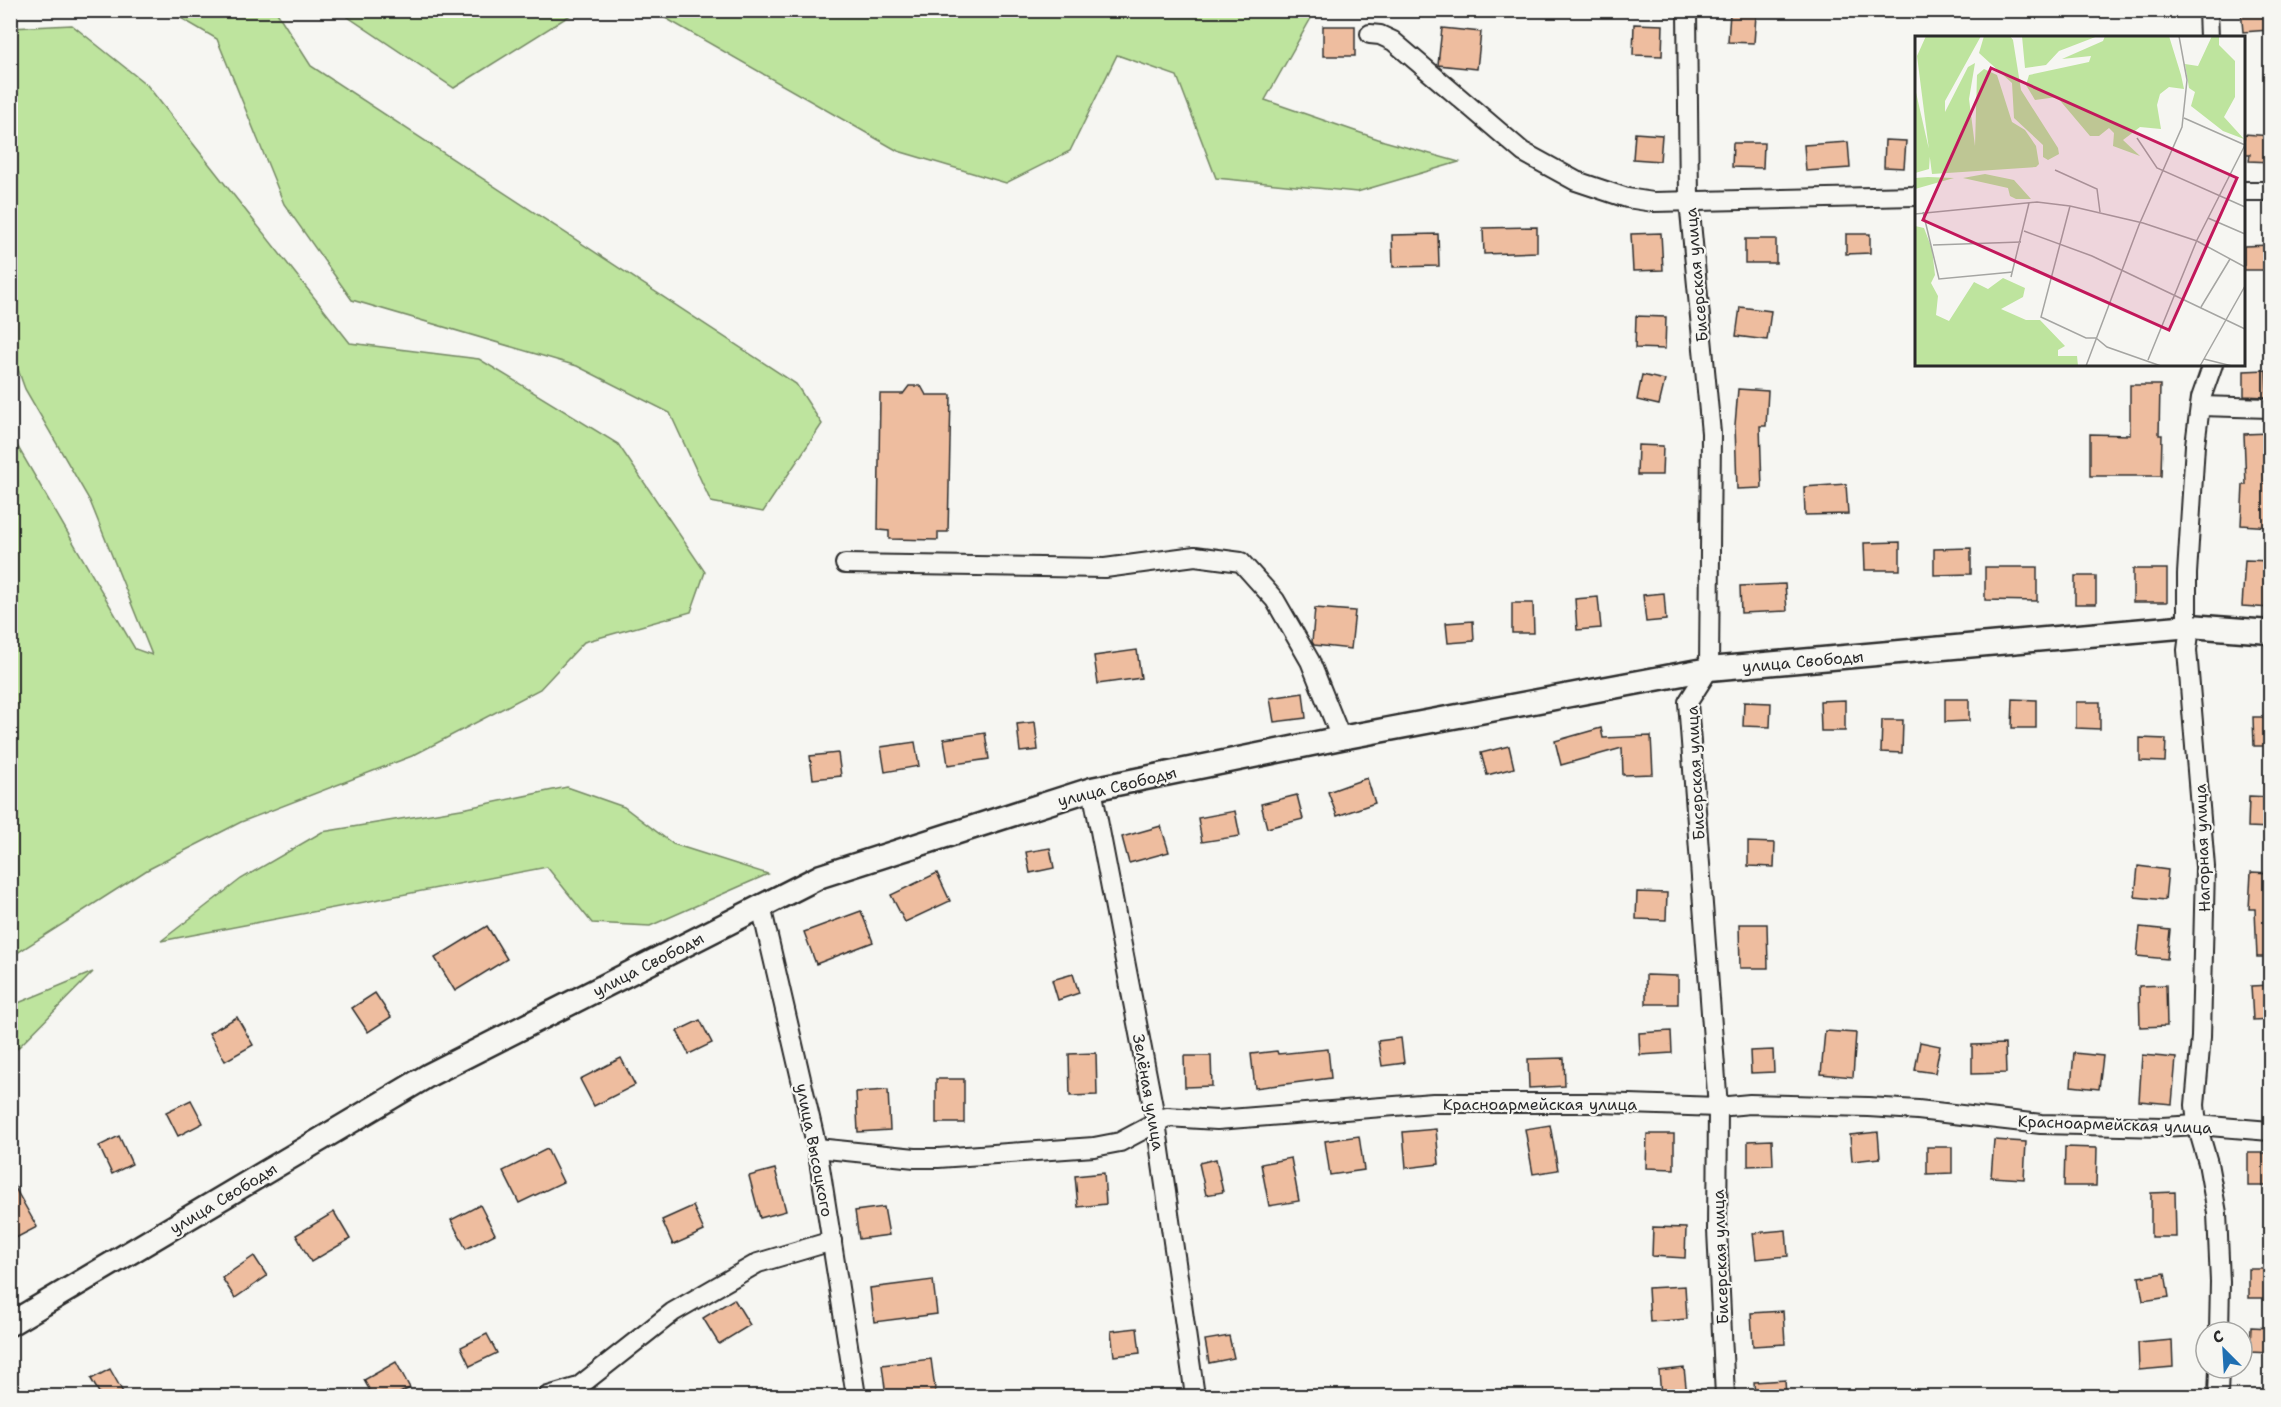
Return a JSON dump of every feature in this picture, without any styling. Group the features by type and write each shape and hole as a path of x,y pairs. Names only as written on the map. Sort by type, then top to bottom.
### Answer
{"street":[{"name":"Бисерская улица","path":"1687,10 1689,201 1711,434 1709,669 1688,702 1718,1107 1717,1230 1725,1396"},
{"path":"2208,10 2209,36"},
{"path":"1371,34 1380,34 1393,41 1523,152 1575,181 1627,198 1653,202 1915,196"},
{"path":"2245,191 2271,191"},
{"name":"Нагорная улица","path":"2212,366 2200,406 2195,445 2187,574 2187,617 2190,626 2187,650 2205,867 2201,1037 2195,1105 2197,1125 2208,1163 2217,1213 2219,1320"},
{"path":"2200,406 2271,408"},
{"path":"845,564 1105,568 1195,556 1241,562 1275,600 1310,661 1341,738"},
{"name":"улица Свободы","path":"10,1324 429,1076 821,876 1092,789 1341,738 1709,669 2190,626 2271,632"},
{"name":"Зелёная улица","path":"1092,789 1156,1122 1195,1396"},
{"name":"улица Высоцкого","path":"761,906 817,1148 856,1396"},
{"name":"Красноармейская улица","path":"817,1148 915,1158 938,1158 1083,1148 1120,1142 1167,1117 1217,1120 1433,1103 1599,1103 1718,1107 1750,1104 1868,1107 1918,1110 2041,1124 2197,1125 2271,1131"},
{"path":"548,1396 578,1386 673,1312 758,1263 832,1241"},
{"path":"2218,1396 2219,1380"},
{"path":"10,1391 15,1396"}],"green space":[{"path":"169,11 276,11 311,66 796,384 822,424 763,512 711,502 670,413 577,366 352,300 284,204 217,39"},
{"path":"339,11 577,11 454,88"},
{"path":"653,11 1315,11 1265,100 1384,141 1459,162 1357,192 1216,178 1177,76 1117,55 1070,151 1006,183 898,151"},
{"path":"72,25 147,85 350,343 479,359 618,444 705,572 691,612 584,642 540,689 412,756 241,822 147,870 11,957 11,435 135,649 152,655 90,501 25,389 11,350 11,28"},
{"path":"567,787 624,807 673,844 768,874 650,926 592,923 547,867 161,941 241,879 322,832 467,808"},
{"path":"93,972 11,1055 11,1006"}],"building":[{"path":"2241,10 2267,10 2269,30 2243,32"},
{"path":"1730,13 1756,15 1754,43 1728,42"},
{"path":"1634,24 1663,25 1662,56 1633,55"},
{"path":"1323,26 1355,26 1355,56 1323,56"},
{"path":"1442,28 1481,32 1477,69 1438,65"},
{"path":"1635,133 1662,135 1660,161 1633,159"},
{"path":"2245,134 2271,136 2271,162 2249,161 2250,154 2245,154"},
{"path":"1885,140 1906,141 1904,168 1884,167"},
{"path":"1848,142 1850,168 1806,171 1804,145"},
{"path":"1733,143 1764,143 1763,168 1732,167"},
{"path":"1537,227 1537,252 1484,254 1483,228"},
{"path":"1661,233 1663,270 1633,271 1631,234"},
{"path":"1438,234 1439,266 1393,267 1392,235"},
{"path":"1846,234 1870,234 1870,253 1846,254"},
{"path":"1745,239 1776,239 1776,263 1745,263"},
{"path":"2271,245 2271,270 2245,270 2245,246"},
{"path":"1740,307 1771,311 1767,340 1736,336"},
{"path":"1636,316 1666,317 1665,349 1635,348"},
{"path":"2266,370 2267,397 2244,396 2244,371"},
{"path":"1642,375 1665,380 1659,405 1637,400"},
{"path":"2130,385 2160,385 2161,476 2090,476 2090,434 2130,435"},
{"path":"909,386 921,386 926,395 951,395 948,532 938,532 938,540 889,539 889,531 878,530 880,394 903,394"},
{"path":"1738,389 1768,391 1766,426 1760,426 1762,488 1737,489 1735,425"},
{"path":"2270,433 2271,527 2241,525 2243,485 2246,485 2244,434"},
{"path":"1638,445 1663,446 1662,475 1637,475"},
{"path":"1846,484 1848,514 1805,515 1804,487"},
{"path":"1900,542 1900,570 1865,570 1864,543"},
{"path":"1971,548 1971,574 1934,575 1934,549"},
{"path":"2245,560 2271,561 2270,608 2242,606"},
{"path":"1985,567 2037,567 2037,601 1985,600"},
{"path":"2133,569 2167,569 2167,602 2133,602"},
{"path":"2075,576 2096,576 2096,604 2075,604"},
{"path":"1785,584 1787,611 1741,613 1740,586"},
{"path":"1664,593 1666,620 1646,622 1643,595"},
{"path":"1598,597 1601,628 1577,630 1575,599"},
{"path":"1512,603 1533,603 1534,633 1512,633"},
{"path":"1315,608 1355,611 1351,649 1314,645 1312,642"},
{"path":"1473,621 1474,641 1448,643 1446,623"},
{"path":"1137,650 1141,678 1098,684 1094,656"},
{"path":"1303,693 1306,718 1274,722 1270,698"},
{"path":"1945,699 1969,699 1969,721 1945,722"},
{"path":"2013,699 2036,700 2036,728 2012,728"},
{"path":"1845,700 1845,731 1821,731 1820,701"},
{"path":"1744,702 1771,703 1770,727 1743,726"},
{"path":"2076,702 2100,702 2100,729 2076,728"},
{"path":"2253,717 2271,717 2271,746 2254,746"},
{"path":"1882,720 1903,720 1902,753 1881,752"},
{"path":"1035,722 1038,750 1020,752 1017,724"},
{"path":"1601,728 1603,738 1651,736 1653,774 1623,775 1622,748 1561,765 1555,741"},
{"path":"985,733 989,759 948,765 944,739"},
{"path":"2140,738 2166,739 2165,762 2140,761"},
{"path":"915,742 919,766 885,772 881,747"},
{"path":"1509,746 1514,768 1487,775 1481,753"},
{"path":"838,753 841,776 813,779 810,756"},
{"path":"1367,778 1375,803 1337,816 1328,792"},
{"path":"1297,795 1303,819 1267,828 1261,804"},
{"path":"2249,796 2271,797 2271,828 2248,827"},
{"path":"1235,811 1240,836 1202,842 1198,818"},
{"path":"1161,826 1169,852 1129,863 1122,837"},
{"path":"1748,842 1775,843 1774,867 1748,866"},
{"path":"1050,848 1054,868 1030,873 1026,852"},
{"path":"2138,866 2168,870 2165,900 2135,897"},
{"path":"2251,872 2271,873 2271,957 2257,957 2255,909 2249,909"},
{"path":"937,873 950,901 905,922 891,895"},
{"path":"1637,892 1667,893 1666,920 1636,919"},
{"path":"861,911 873,942 816,964 804,932"},
{"path":"1739,924 1767,924 1768,968 1740,968"},
{"path":"487,926 507,959 455,991 435,958"},
{"path":"2140,927 2170,930 2167,959 2137,956"},
{"path":"1073,974 1079,993 1058,1000 1052,980"},
{"path":"1646,975 1678,976 1678,1004 1646,1004"},
{"path":"2166,985 2167,1026 2140,1027 2139,986"},
{"path":"2271,985 2271,1019 2253,1020 2251,986"},
{"path":"375,993 391,1017 368,1032 352,1008"},
{"path":"237,1017 253,1045 225,1061 209,1033"},
{"path":"700,1020 712,1043 689,1054 677,1031"},
{"path":"1671,1031 1672,1053 1640,1055 1639,1033"},
{"path":"1825,1031 1856,1033 1853,1077 1821,1074"},
{"path":"1401,1038 1404,1063 1382,1066 1378,1041"},
{"path":"1920,1042 1940,1046 1935,1073 1915,1070"},
{"path":"2005,1044 2006,1073 1972,1074 1972,1045"},
{"path":"1328,1049 1331,1078 1255,1088 1251,1054"},
{"path":"1773,1050 1774,1072 1751,1073 1750,1051"},
{"path":"1096,1053 1097,1095 1070,1096 1069,1054"},
{"path":"2074,1053 2103,1056 2099,1089 2071,1086"},
{"path":"2142,1055 2176,1058 2172,1104 2139,1101"},
{"path":"1184,1056 1211,1056 1212,1086 1185,1087"},
{"path":"621,1058 635,1085 594,1106 580,1079"},
{"path":"1564,1058 1565,1086 1529,1088 1528,1059"},
{"path":"936,1079 964,1079 964,1123 936,1123"},
{"path":"888,1090 890,1130 858,1132 856,1092"},
{"path":"191,1100 203,1123 178,1136 166,1112"},
{"path":"1550,1125 1558,1170 1533,1174 1525,1129"},
{"path":"1436,1129 1439,1164 1406,1168 1403,1132"},
{"path":"1878,1132 1880,1158 1852,1161 1850,1135"},
{"path":"1647,1134 1674,1134 1674,1169 1646,1168"},
{"path":"119,1136 132,1164 112,1174 99,1146"},
{"path":"1359,1136 1364,1170 1330,1175 1325,1141"},
{"path":"1772,1140 1773,1165 1748,1166 1748,1141"},
{"path":"1994,1140 2026,1142 2024,1179 1991,1177"},
{"path":"1927,1147 1952,1147 1952,1173 1927,1174"},
{"path":"2065,1147 2097,1148 2096,1186 2064,1186"},
{"path":"547,1149 563,1182 519,1203 503,1171"},
{"path":"2248,1153 2271,1153 2271,1186 2248,1186"},
{"path":"1291,1158 1299,1201 1269,1206 1261,1164"},
{"path":"1216,1159 1223,1192 1206,1195 1199,1163"},
{"path":"775,1169 786,1211 760,1218 749,1176"},
{"path":"1104,1173 1106,1204 1078,1207 1075,1176"},
{"path":"10,1179 37,1227 10,1241"},
{"path":"2175,1192 2176,1237 2151,1237 2151,1193"},
{"path":"480,1205 495,1234 466,1249 451,1220"},
{"path":"693,1206 704,1231 673,1245 662,1220"},
{"path":"884,1207 889,1235 859,1239 855,1211"},
{"path":"334,1212 350,1239 311,1262 296,1235"},
{"path":"1653,1227 1686,1228 1685,1258 1652,1256"},
{"path":"1786,1230 1788,1256 1756,1259 1753,1233"},
{"path":"254,1256 267,1276 235,1298 222,1278"},
{"path":"2249,1269 2271,1269 2271,1298 2249,1298"},
{"path":"2165,1273 2169,1297 2143,1301 2139,1277"},
{"path":"933,1280 937,1314 874,1322 870,1288"},
{"path":"1685,1286 1687,1319 1650,1322 1648,1288"},
{"path":"734,1299 750,1325 719,1344 703,1318"},
{"path":"1783,1311 1785,1344 1753,1346 1751,1313"},
{"path":"2254,1327 2271,1328 2271,1353 2254,1352"},
{"path":"1137,1328 1140,1353 1114,1356 1111,1331"},
{"path":"487,1334 497,1353 470,1366 461,1347"},
{"path":"1229,1336 1234,1358 1209,1363 1205,1340"},
{"path":"2172,1340 2173,1367 2139,1370 2138,1343"},
{"path":"931,1359 936,1396 886,1396 882,1365"},
{"path":"396,1362 410,1388 394,1396 373,1396 364,1380"},
{"path":"1684,1368 1687,1396 1661,1396 1659,1371"},
{"path":"110,1369 125,1396 101,1396 91,1379"},
{"path":"1785,1380 1786,1396 1755,1396 1754,1382"}]}
